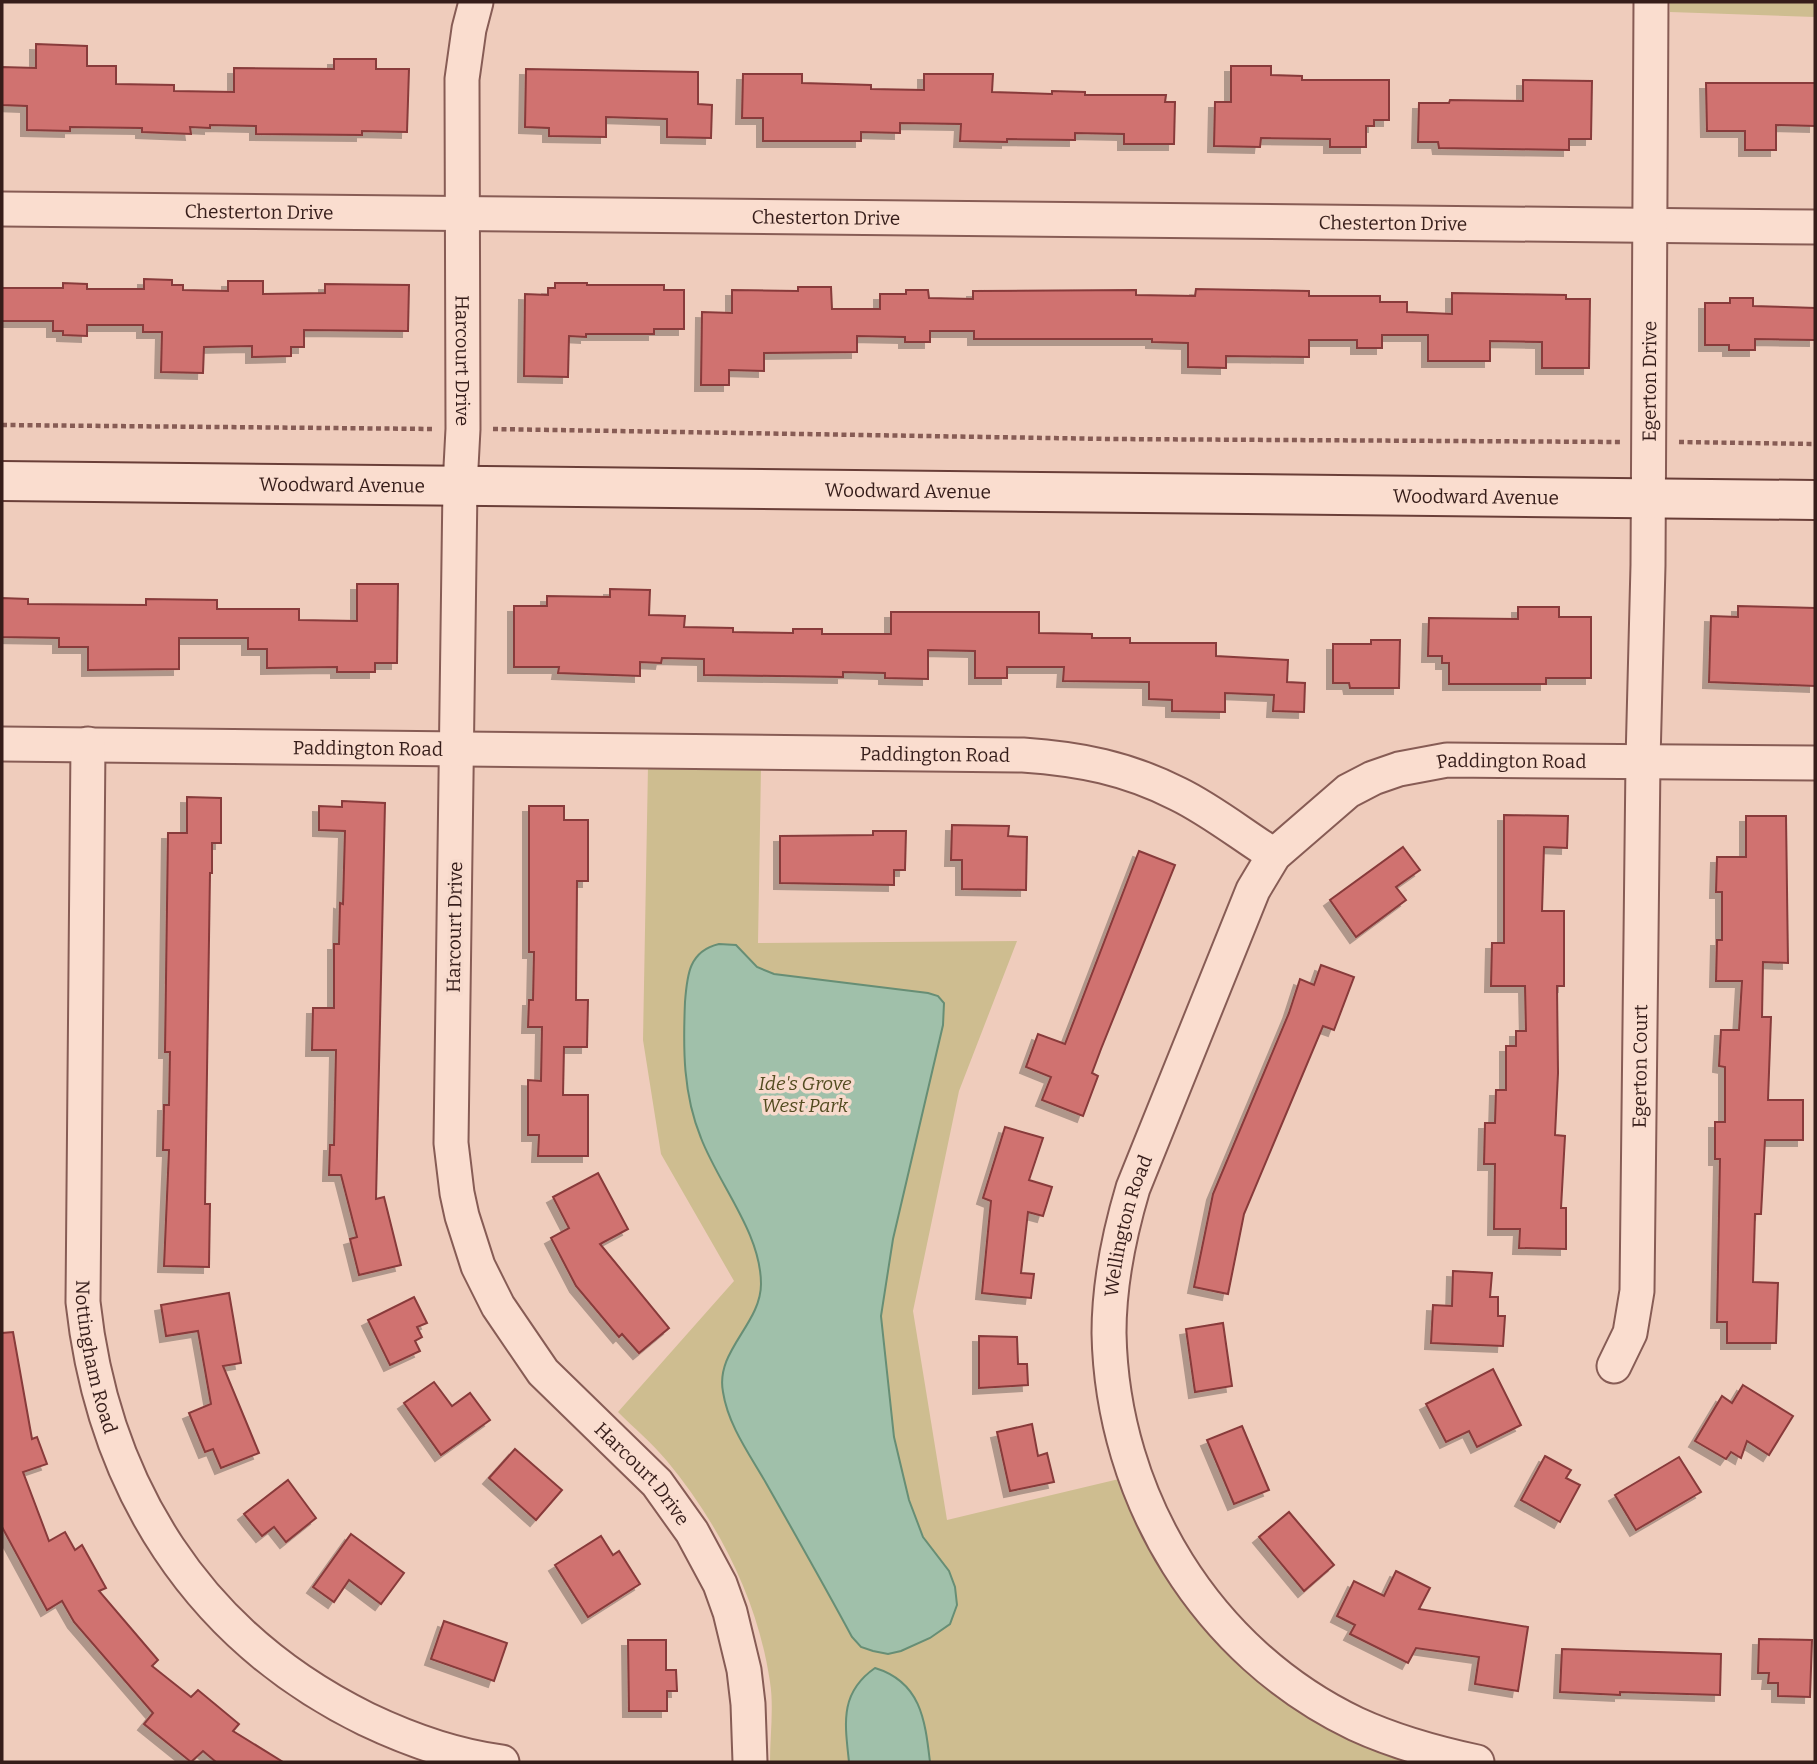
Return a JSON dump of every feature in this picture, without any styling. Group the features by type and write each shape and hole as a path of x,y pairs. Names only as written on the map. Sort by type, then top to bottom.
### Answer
{"main road":[{"name":"Woodward Avenue","path":"2,481 1815,500"}],"street":[{"name":"Harcourt Drive","path":"476,2 469,29 463,79 463,421 451,1143 462,1216 478,1266 498,1306 543,1372 657,1483 703,1551 730,1612 744,1670 750,1762"},
{"name":"Egerton Drive","path":"1643,761 1648,499 1651,2"},
{"name":"Chesterton Drive","path":"2,209 1815,227"},
{"name":"Paddington Road","path":"2,744 1023,754 1070,758 1138,776 1181,795 1274,855 1348,792 1373,778 1399,769 1447,760 1815,763"},
{"name":"Nottingham Road","path":"88,744 83,1302 87,1340 101,1402 125,1469 142,1505 176,1559 218,1613 290,1674 340,1706 393,1732 446,1750 502,1762"},
{"name":"Egerton Court","path":"1614,1366 1630,1333 1637,1291 1643,761"},
{"name":"Wellington Road","path":"1274,855 1242,912 1133,1188 1124,1220 1112,1276 1109,1332 1112,1378 1127,1451 1140,1492 1179,1567 1223,1626 1244,1645 1275,1672 1325,1707 1386,1737 1419,1749 1477,1762"}],"path":[{"path":"2,425 428,429"},
{"path":"491,429 1110,439 1625,442"},
{"path":"1675,442 1815,444"}],"green space":[{"path":"1670,2 1815,2 1815,17 1670,12"},
{"name":"Ide's Grove West Park","path":"648,766 761,768 758,943 1017,941 959,1091 913,1311 947,1520 1119,1479 1143,1536 1169,1582 1206,1631 1304,1716 1384,1754 1412,1762 770,1762 770,1682 756,1622 734,1564 686,1485 661,1454 618,1412 734,1281 661,1154 643,1040"}],"shaded area":[{"path":"719,944 736,945 757,967 774,974 928,993 938,996 944,1003 943,1025 893,1239 881,1316 894,1437 909,1500 923,1537 949,1571 955,1587 957,1605 950,1624 930,1638 901,1651 888,1654 873,1651 861,1647 852,1637 740,1439 726,1404 722,1377 726,1363 754,1312 761,1284 754,1246 701,1138 688,1088 684,1037 687,983 696,958 709,947"},
{"path":"875,1668 902,1683 918,1704 923,1717 930,1762 849,1762 846,1722 850,1699 863,1678"}],"building":[{"path":"36,44 87,46 87,66 116,66 116,84 174,85 174,91 234,92 234,68 334,69 334,59 376,59 376,69 409,69 407,132 362,131 362,135 256,134 256,126 210,125 210,128 190,127 191,134 142,132 142,128 70,127 70,131 27,130 27,106 2,105 2,67 36,68"},
{"path":"1231,66 1271,66 1271,75 1302,76 1302,80 1389,80 1389,120 1374,120 1374,126 1366,126 1366,147 1330,147 1330,139 1261,138 1260,147 1214,146 1215,102 1231,102"},
{"path":"526,69 698,72 698,104 712,105 711,138 667,137 667,119 606,117 606,137 549,136 549,128 525,127"},
{"path":"743,74 802,74 802,83 924,90 924,74 993,74 992,92 1166,95 1165,102 1175,102 1174,144 1124,144 1124,134 1075,133 1075,140 960,141 961,124 900,123 900,133 861,132 861,141 763,141 763,118 742,118"},
{"path":"1523,80 1592,81 1591,139 1569,139 1569,150 1439,148 1438,142 1418,142 1419,103 1449,103 1450,100 1523,101"},
{"path":"1706,83 1815,83 1815,126 1776,125 1776,150 1745,150 1745,131 1707,131"},
{"path":"144,279 172,280 172,285 183,285 183,290 228,291 228,281 263,281 263,294 325,293 325,284 409,285 408,331 304,330 304,347 291,347 291,356 252,357 252,346 204,347 203,373 161,372 162,332 143,332 143,325 87,325 87,336 63,335 63,331 53,331 53,321 2,321 2,288 63,288 63,283 87,284 87,289 144,289"},
{"path":"555,283 664,285 664,290 684,290 684,329 654,329 654,334 569,336 568,377 524,376 525,294 548,295 548,288 555,288"},
{"path":"798,287 831,287 832,309 880,309 880,294 906,294 906,290 928,290 929,298 973,299 973,291 1136,290 1136,295 1195,296 1196,289 1309,291 1309,296 1380,296 1380,302 1407,302 1407,312 1452,314 1452,293 1566,295 1566,299 1590,299 1589,368 1542,368 1542,342 1490,341 1490,361 1428,361 1428,335 1382,335 1382,348 1357,348 1357,340 1309,340 1309,357 1226,356 1226,368 1188,367 1188,343 1152,342 1152,339 974,339 974,331 930,331 930,342 905,342 905,337 857,336 857,352 764,353 764,371 729,370 729,385 701,385 702,312 732,313 732,290 798,291"},
{"path":"1730,298 1753,298 1753,306 1815,308 1815,340 1755,339 1755,350 1729,350 1729,345 1705,345 1705,303 1730,303"},
{"path":"357,584 398,584 397,663 375,663 375,672 337,672 337,667 267,668 267,649 248,649 248,638 179,638 179,669 88,670 88,647 59,647 59,638 2,637 2,598 28,599 28,604 146,605 146,599 217,600 217,609 299,609 299,620 357,621"},
{"path":"610,589 650,590 649,615 685,616 684,627 733,628 733,632 793,633 793,629 822,629 822,634 891,634 891,612 1039,612 1039,633 1130,638 1130,643 1216,643 1216,656 1288,660 1287,682 1305,683 1304,712 1273,711 1274,695 1225,693 1225,712 1172,711 1172,700 1149,699 1149,682 1063,681 1064,667 1007,667 1007,678 975,678 975,651 928,650 928,679 885,678 885,673 843,672 843,677 704,675 704,659 662,658 661,663 640,662 640,676 558,673 559,667 514,667 514,606 547,606 547,596 610,597"},
{"path":"1738,606 1815,608 1815,686 1709,682 1711,616 1738,617"},
{"path":"1518,607 1559,607 1559,617 1591,617 1591,678 1546,678 1546,684 1449,684 1449,663 1442,663 1442,656 1428,656 1429,618 1518,619"},
{"path":"1371,640 1400,640 1399,688 1350,688 1349,683 1333,683 1333,644 1371,644"},
{"path":"187,797 221,798 221,843 212,843 210,873 205,1204 210,1204 209,1267 164,1266 169,1150 163,1150 164,1105 169,1105 170,1052 165,1052 168,833 187,833"},
{"path":"342,801 385,803 376,1199 384,1197 401,1265 359,1275 350,1239 357,1237 341,1175 329,1175 330,1145 334,1145 336,1050 312,1050 313,1008 334,1008 334,944 339,944 340,903 343,904 345,831 319,830 319,806 342,807"},
{"path":"529,806 564,806 564,820 588,820 588,881 577,881 576,1000 588,1000 587,1047 564,1047 563,1095 588,1095 588,1156 538,1156 539,1135 528,1135 528,1080 541,1081 542,1027 528,1027 529,1000 533,1000 534,952 529,952"},
{"path":"1504,815 1568,816 1567,848 1544,847 1542,911 1564,911 1564,986 1557,986 1558,1073 1555,1135 1565,1136 1561,1208 1566,1208 1566,1249 1519,1248 1520,1229 1494,1229 1495,1164 1484,1164 1485,1123 1495,1123 1496,1090 1506,1090 1506,1046 1516,1046 1516,1031 1526,1031 1525,986 1491,986 1492,943 1504,943"},
{"path":"1746,816 1786,816 1788,963 1763,962 1762,1017 1771,1017 1768,1100 1803,1100 1803,1140 1765,1140 1761,1214 1755,1214 1753,1282 1778,1283 1776,1343 1727,1343 1727,1322 1717,1322 1720,1159 1715,1159 1715,1122 1725,1122 1725,1067 1719,1066 1721,1030 1739,1030 1742,981 1716,981 1717,940 1722,940 1722,892 1716,892 1717,857 1746,857"},
{"path":"952,825 1009,826 1008,836 1027,837 1026,890 962,889 962,860 951,860"},
{"path":"873,831 906,831 905,870 894,870 894,885 780,883 780,836 873,835"},
{"path":"1403,847 1420,870 1396,887 1406,900 1356,937 1330,900"},
{"path":"1139,851 1175,865 1092,1073 1098,1076 1083,1116 1042,1100 1051,1077 1026,1067 1038,1034 1065,1044"},
{"path":"1321,965 1354,977 1334,1030 1323,1026 1244,1214 1228,1294 1194,1287 1213,1194 1289,1013 1300,979 1314,985"},
{"path":"1005,1127 1043,1138 1029,1180 1052,1187 1043,1216 1028,1212 1021,1273 1034,1274 1031,1298 982,1293 991,1201 983,1198"},
{"path":"598,1173 628,1229 600,1244 669,1328 639,1353 622,1334 619,1337 576,1286 551,1238 569,1228 553,1197"},
{"path":"1453,1271 1492,1273 1490,1297 1498,1297 1498,1316 1505,1316 1503,1346 1431,1343 1433,1305 1452,1306"},
{"path":"229,1293 241,1363 223,1366 259,1453 221,1468 213,1449 205,1452 189,1413 211,1404 198,1331 166,1336 161,1305"},
{"path":"414,1297 427,1323 417,1327 422,1337 415,1341 420,1351 390,1365 368,1320"},
{"path":"1223,1323 1232,1386 1195,1392 1186,1329"},
{"path":"13,1332 32,1439 37,1437 47,1464 23,1472 49,1541 65,1532 75,1550 82,1545 106,1588 99,1591 158,1660 152,1666 191,1697 198,1690 239,1724 233,1731 283,1762 216,1762 203,1751 191,1762 144,1724 153,1713 74,1622 62,1601 47,1610 2,1527 2,1333"},
{"path":"979,1336 1017,1337 1018,1364 1027,1364 1028,1385 979,1388"},
{"path":"1493,1369 1521,1425 1477,1447 1469,1431 1446,1442 1426,1404"},
{"path":"434,1382 452,1406 470,1393 490,1420 441,1455 404,1403"},
{"path":"1743,1385 1793,1416 1769,1455 1747,1441 1741,1458 1731,1452 1726,1459 1695,1441 1722,1396 1732,1403"},
{"path":"1032,1424 1038,1456 1047,1453 1054,1482 1010,1491 997,1432"},
{"path":"1242,1426 1269,1490 1234,1504 1207,1440"},
{"path":"515,1449 562,1490 536,1520 489,1478"},
{"path":"1545,1456 1571,1470 1566,1478 1580,1485 1560,1522 1521,1500"},
{"path":"1679,1457 1701,1492 1636,1530 1615,1495"},
{"path":"288,1480 316,1518 286,1542 274,1527 262,1536 244,1514"},
{"path":"1289,1512 1334,1565 1304,1591 1259,1537"},
{"path":"351,1534 404,1573 381,1604 349,1580 334,1602 313,1587"},
{"path":"601,1536 613,1555 619,1551 640,1584 588,1617 555,1565"},
{"path":"1396,1571 1430,1588 1419,1609 1528,1627 1518,1691 1475,1684 1479,1657 1416,1648 1408,1663 1350,1634 1355,1625 1337,1616 1354,1581 1384,1596"},
{"path":"444,1621 507,1643 494,1681 431,1659"},
{"path":"1759,1639 1812,1640 1810,1697 1778,1696 1778,1683 1768,1683 1769,1673 1758,1673"},
{"path":"628,1640 666,1640 666,1670 676,1670 677,1691 667,1691 667,1711 629,1711"},
{"path":"1562,1649 1721,1654 1720,1695 1560,1692"}]}
